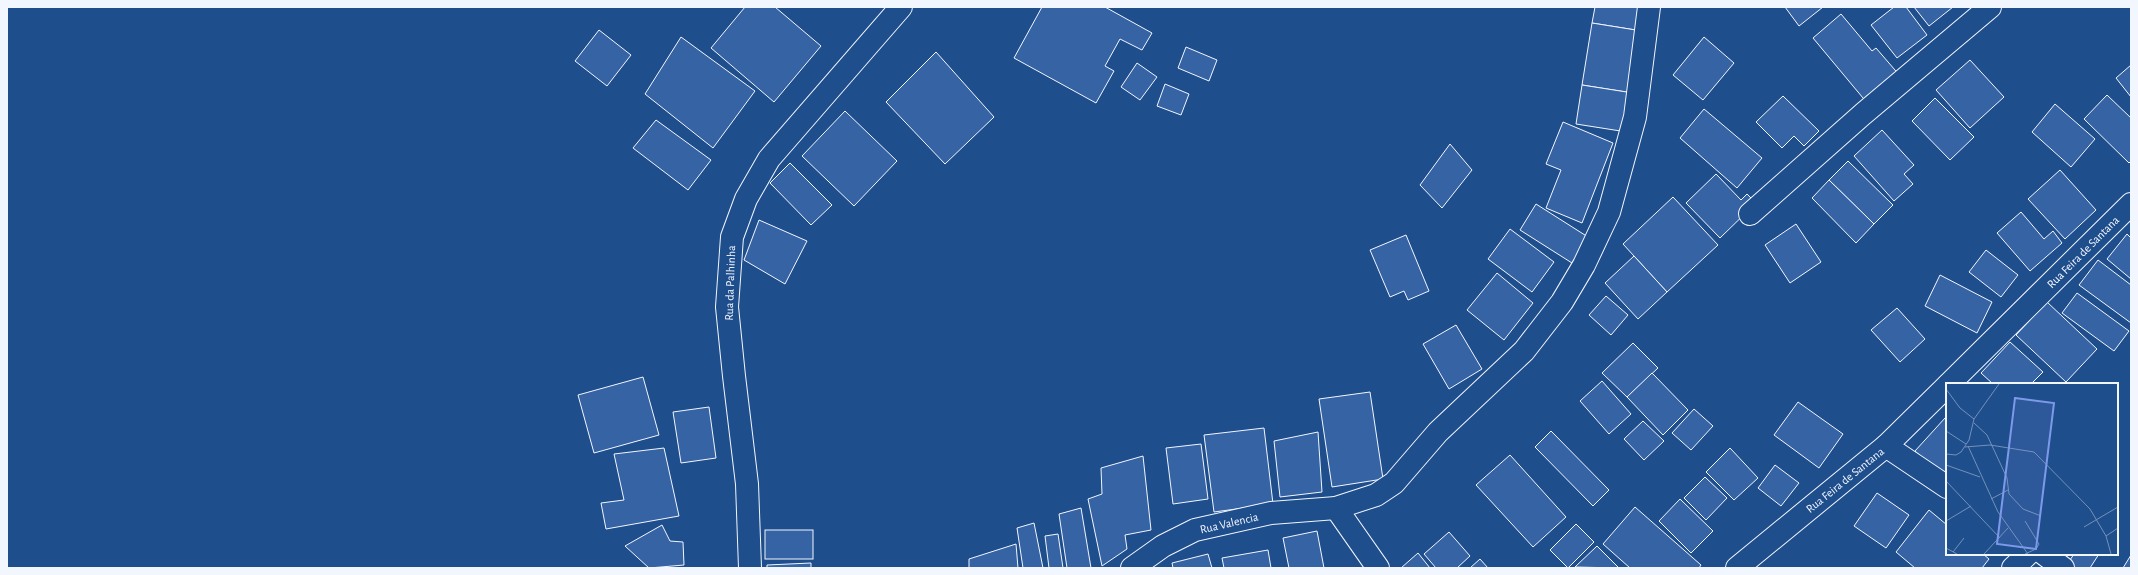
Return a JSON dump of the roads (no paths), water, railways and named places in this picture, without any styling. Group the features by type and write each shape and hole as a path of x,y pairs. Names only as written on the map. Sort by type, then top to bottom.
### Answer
{"street":[{"name":"Rua da Palhinha","path":"750,568 747,484 727,307 732,237 746,199 769,159 901,7"},
{"name":"Rua Valencia","path":"1132,568 1164,546 1195,530 1271,513 1336,508 1376,495 1394,483 1438,432 1524,351 1562,302 1584,265 1609,212 1635,117 1649,7"},
{"path":"1750,214 1863,114 1990,7"},
{"name":"Rua Feira de Santana","path":"1950,383 2131,204"},
{"name":"Rua Feira de Santana","path":"1737,568 1886,446 1946,387"},
{"path":"1886,446 1946,486"},
{"path":"1336,508 1378,568"},
{"path":"2013,568 2027,555"},
{"path":"2045,555 2063,568"}]}
